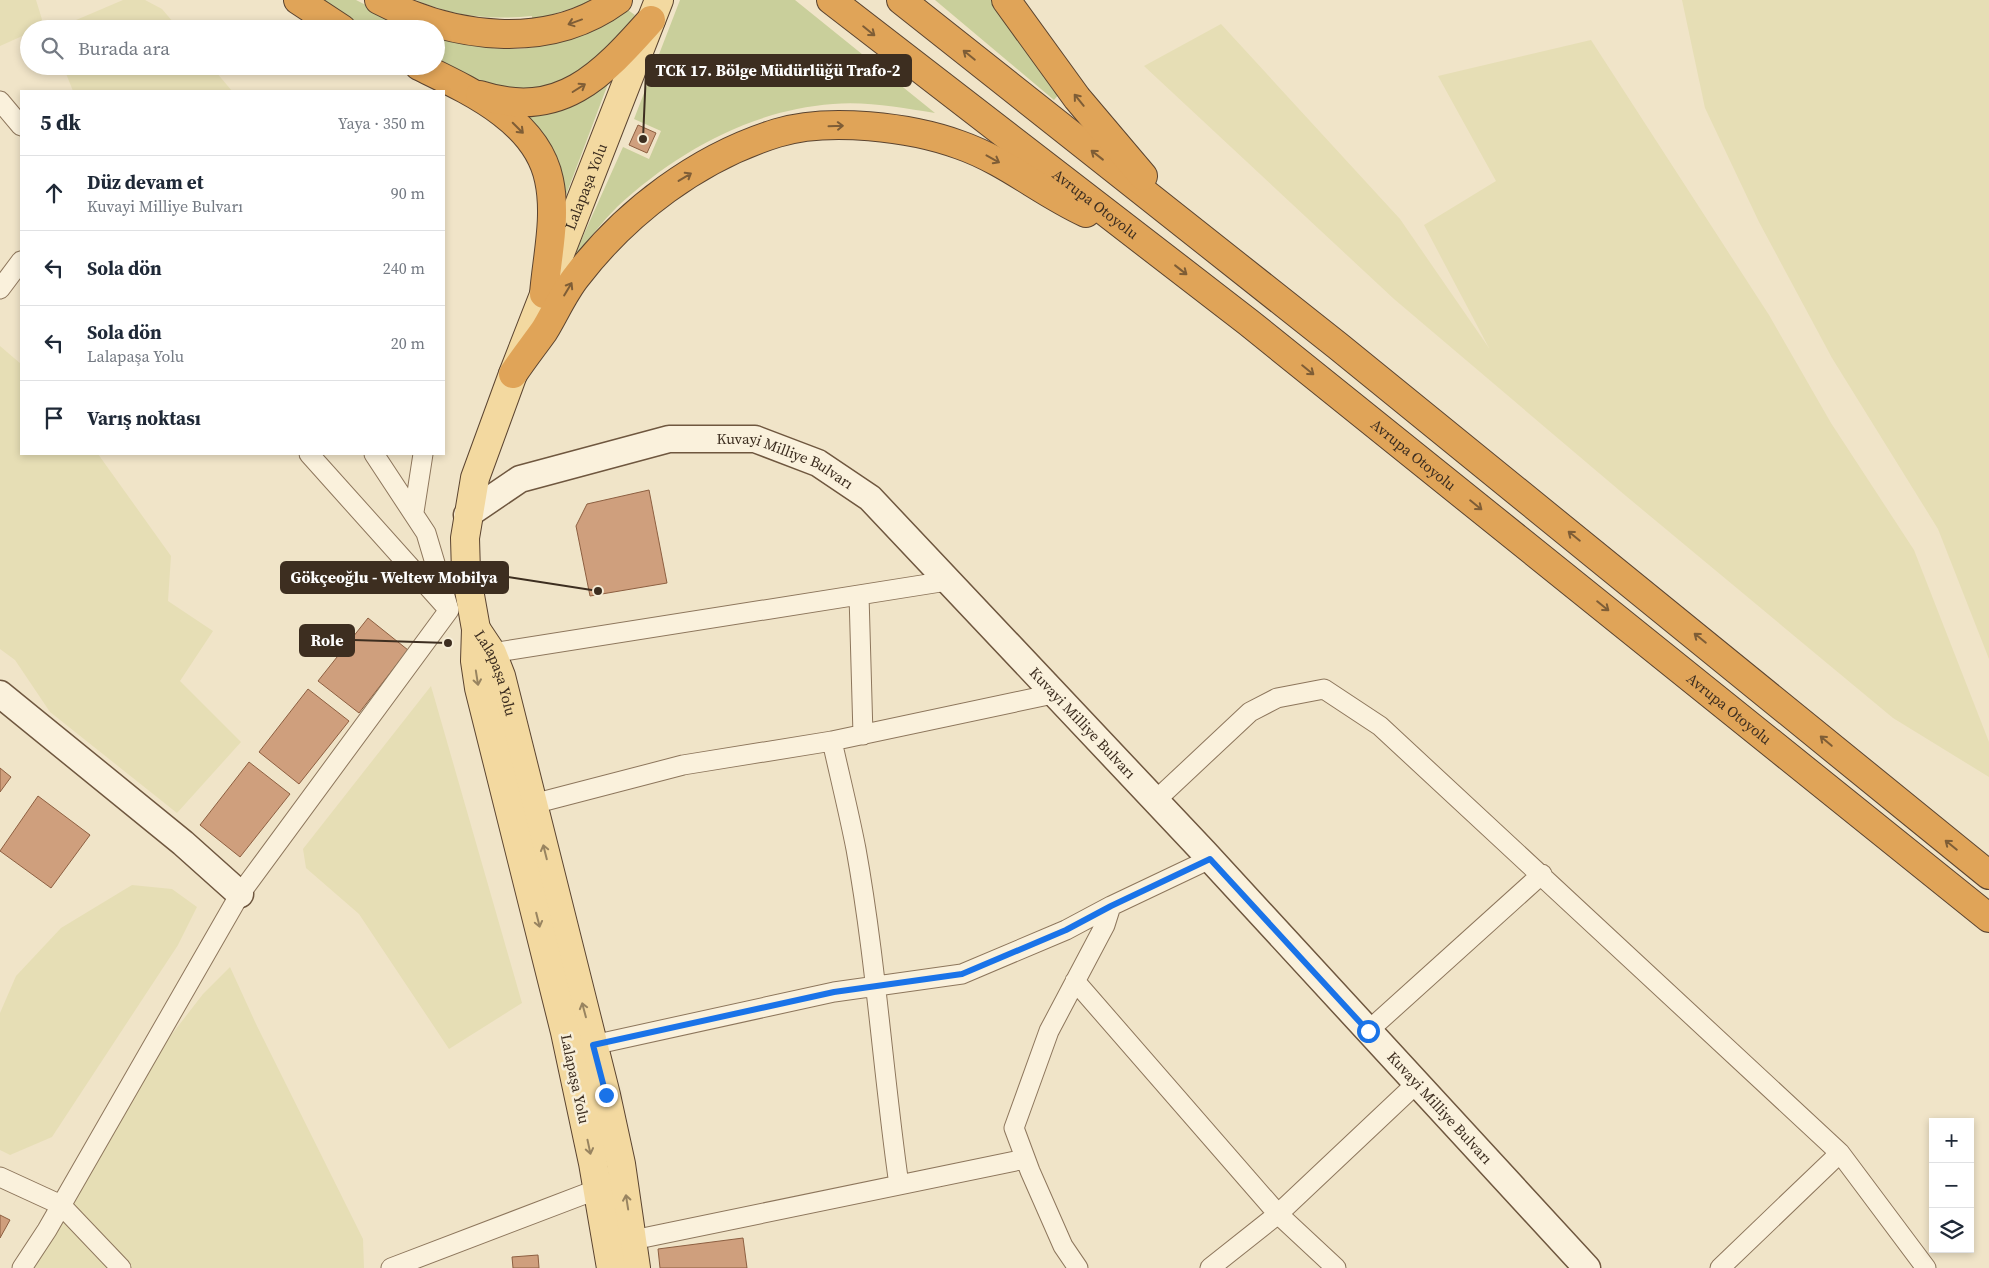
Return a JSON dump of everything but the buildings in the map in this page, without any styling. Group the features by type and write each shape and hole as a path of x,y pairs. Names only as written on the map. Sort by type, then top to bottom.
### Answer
{"highway":[{"path":"298,0 328,20"},
{"path":"379,0 399,11 430,20"},
{"path":"445,24 468,31 496,35 526,35 555,29 577,21 609,7 618,0"},
{"name":"Avrupa Otoyolu","path":"831,0 1142,240 1542,558 1989,918"},
{"path":"901,0 1163,206 1591,549 1989,875"},
{"path":"1006,0 1077,98 1143,176 1163,206"},
{"path":"436,75 465,89 495,99 521,101 558,98 588,82 628,46 655,10"},
{"path":"465,89 513,123 537,150 545,166 551,204 544,294"},
{"path":"513,374 544,330 576,277 624,224 677,182 744,145 779,132 840,126 881,127 958,144 987,155 1075,208 1142,240"}],"main road":[{"name":"Lalapaşa Yolu","path":"611,1268 598,1190 546,951 479,688 475,660 475,624 466,573 465,538 475,478 513,374 655,10"},
{"name":"Lalapaşa Yolu","path":"475,624 492,653 501,676 621,1164 634,1240 636,1268"}],"street":[{"path":"0,101 20,125"},
{"path":"0,289 20,263"},
{"name":"Kuvayi Milliye Bulvarı","path":"468,515 520,479 669,439 754,439 818,463 870,498 1210,859 1587,1268"},
{"path":"310,455 449,610 475,624"},
{"path":"375,455 414,512 426,533 449,610"},
{"path":"414,512 423,455"},
{"path":"492,653 947,581"},
{"path":"860,595 863,735"},
{"path":"22,1268 61,1205 240,894 449,610"},
{"path":"1155,802 1250,712 1277,698 1324,689 1380,726 1542,874 1840,1153 1926,1268"},
{"path":"0,694 183,843 240,894"},
{"path":"533,804 684,765 832,741 1053,694"},
{"path":"832,741 856,849 876,986 885,1088 899,1185"},
{"path":"593,1045 834,992 962,974 1066,930 1111,906 1210,859"},
{"path":"1368,1031 1542,874"},
{"path":"1078,1268 1063,1246 1025,1159 1014,1128 1049,1031 1105,925 1111,906"},
{"path":"1076,981 1278,1214 1336,1268"},
{"path":"1210,1268 1278,1214 1417,1083"},
{"path":"1720,1268 1840,1153"},
{"path":"634,1240 1025,1159"},
{"path":"0,1177 61,1205 121,1268"},
{"path":"391,1268 598,1190"}],"shaded area":[{"path":"0,0 36,0 42,20 20,20 20,37 0,46"},
{"path":"123,0 145,0 162,9 171,20 76,20"},
{"path":"1682,0 1989,0 1989,659 1938,529 1832,358 1759,222 1705,108"},
{"path":"1221,24 1400,219 1489,348 1424,225 1496,181 1438,76 1591,40 1769,315 1831,423 1914,550 1989,742 1989,777 1893,718 1626,496 1394,299 1144,66"},
{"path":"67,75 219,75 231,90 73,90"},
{"path":"0,346 20,363 20,455 99,455 171,556 168,601 213,631 180,681 241,742 177,813 50,712 15,660 0,649"},
{"path":"431,686 522,1003 449,1049 359,914 306,868 303,849"},
{"path":"132,885 172,889 197,907 178,945 52,1137 10,1155 0,1150 0,1013 16,976 61,928"},
{"path":"230,967 256,1024 363,1239 364,1268 27,1268 70,1170 123,1116 148,1065 203,994"}],"green space":[{"path":"312,0 356,0 395,20 348,20"},
{"path":"416,0 597,0 532,21 532,16 501,18 459,14"},
{"path":"680,0 795,0 935,113 872,104 846,103 803,108 773,115 744,125 716,137 690,152 640,187 617,207 571,263 623,147 649,159 661,131 634,119"},
{"path":"935,0 992,0 1060,93 1054,100"},
{"path":"625,8 635,15 626,32 595,65 551,88 495,89 445,66 445,38 491,48 513,49 534,47 555,42 599,23"},
{"path":"611,76 563,203 522,120 528,111"}],"place":[{"name":"TCK 17. Bölge Müdürlüğü Trafo-2","path":"643,139"},
{"name":"Gökçeoğlu - Weltew Mobilya","path":"598,591"},
{"name":"Role","path":"448,643"}],"route":[{"path":"606,1095 593,1045 834,992 962,974 1066,930 1111,906 1210,859 1368,1031"}]}
